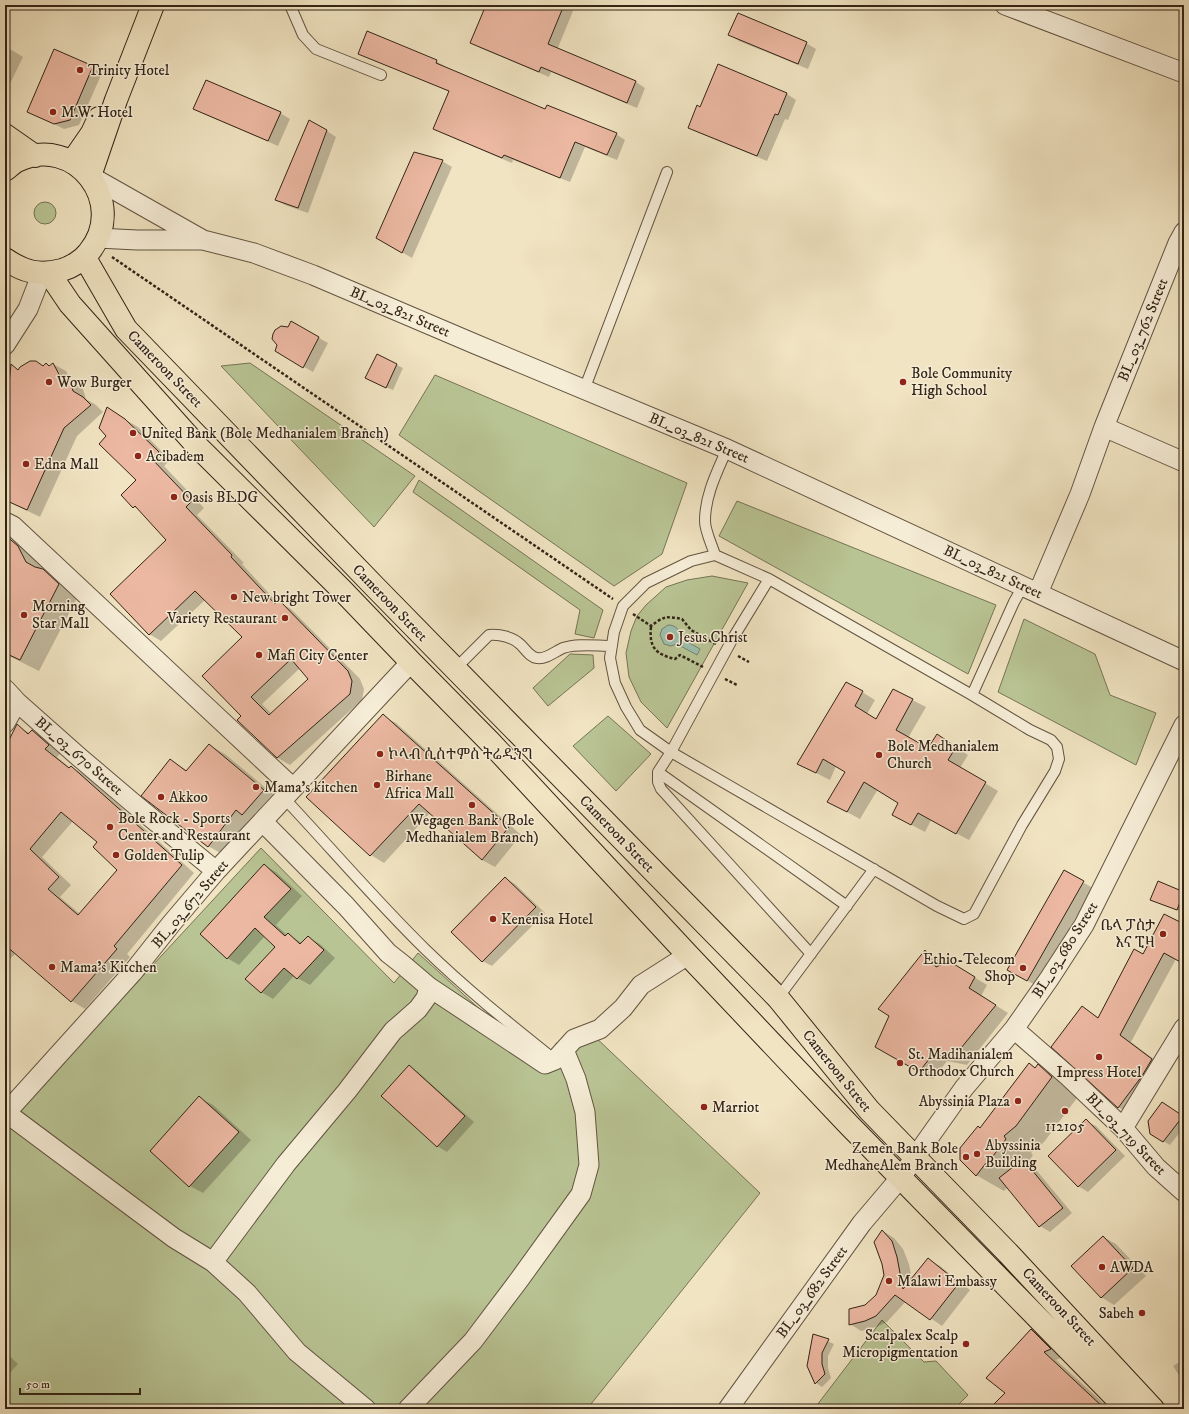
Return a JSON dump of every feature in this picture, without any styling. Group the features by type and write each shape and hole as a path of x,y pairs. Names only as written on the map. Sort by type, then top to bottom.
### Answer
{"main road":[{"path":"72,162 92,134 114,86 144,5"},
{"path":"90,176 116,100 153,5"},
{"path":"5,135 35,156"},
{"path":"5,170 17,161 35,156 48,155 61,157 72,162 90,176 99,192 103,210 102,228 92,247 68,269 45,273 32,272 17,267 5,259"},
{"name":"Cameroon Street","path":"92,247 126,329 455,669 778,998 868,1110 915,1156 1059,1307 1153,1409"},
{"name":"Cameroon Street","path":"45,273 70,304 198,447 342,590 490,742 848,1124 1035,1317 1127,1409"},
{"path":"490,742 511,726"}],"street":[{"path":"1005,5 1026,9 1184,73"},
{"path":"90,176 203,240"},
{"name":"BL_03_762 Street","path":"1031,590 1080,494 1104,427 1178,243 1184,232"},
{"path":"92,247 136,240 203,240"},
{"name":"BL_03_821 Street","path":"203,240 254,253 314,275 727,449 1184,661"},
{"path":"5,345 28,309 45,273"},
{"path":"1104,427 1184,462"},
{"path":"5,522 13,526 289,793"},
{"name":"BL_03_672 Street","path":"5,1113 133,972 216,870 263,822 411,662"},
{"name":"BL_03_670 Street","path":"5,723 11,695 133,803 216,870"},
{"name":"BL_03_680 Street","path":"915,1156 964,1088 1014,1029 1084,925 1178,752 1184,725"},
{"path":"263,822 346,906 388,953 429,987 545,1064 559,1055 574,1039 600,1028 623,1008 641,985 688,955"},
{"path":"213,1262 286,1164 347,1091 393,1031 418,1009 426,998 429,987"},
{"path":"1123,1128 1184,1028"},
{"name":"BL_03_719 Street","path":"1014,1029 1068,1076 1123,1128 1156,1167 1184,1192"},
{"path":"408,1409 473,1341 581,1194 589,1166 585,1112 576,1079 559,1055"},
{"path":"5,1113 174,1238 213,1262 247,1293 296,1352 366,1409"},
{"name":"BL_03_682 Street","path":"728,1409 862,1223 901,1177 915,1156"}],"lane":[{"path":"290,5 303,35 316,49 381,75"},
{"path":"584,390 667,172"},
{"path":"715,555 705,522 710,487 727,449"},
{"path":"715,555 769,579 972,695 1030,730 1051,740 1057,747 1059,759 1055,771 1022,825 974,914 964,919 953,914 671,752 640,730 626,707 615,683 610,658 614,632 623,606 646,583 691,561 715,555"},
{"path":"769,579 727,650 671,752 658,772 658,782 661,790 811,954"},
{"path":"972,695 1014,602 1031,590"},
{"path":"455,669 489,635 497,634 504,636 519,643 528,653 541,659 563,648 574,645 612,646"},
{"path":"658,772 847,906"},
{"path":"289,793 425,949 473,994 559,1055"},
{"path":"778,998 874,869"}],"path":[{"path":"92,247 651,626"},
{"path":"737,685 680,656 675,660 658,653 652,646 650,637 651,626 668,616 682,619 691,630 749,662"}],"shaded area":[{"path":"45,202 53,205 56,213 53,221 45,224 37,221 34,213 37,205"},
{"path":"250,363 415,476 374,527 221,366"},
{"path":"435,375 687,483 662,554 614,586 399,435"},
{"path":"419,480 603,610 594,638 575,634 580,610 413,492"},
{"path":"737,501 996,605 968,674 719,536"},
{"path":"712,576 748,583 667,728 641,702 629,677 626,653 631,631 637,616 646,605 666,587 687,580"},
{"path":"1024,619 1095,654 1110,695 1156,713 1136,765 998,692"},
{"path":"668,625 671,625 679,630 681,638 700,649 697,655 677,644 671,646 664,644 660,635 662,629"},
{"path":"570,654 593,655 594,668 548,706 533,688"},
{"path":"608,716 651,754 616,791 573,746"},
{"path":"261,848 394,983 418,953 550,1073 592,1034 760,1193 587,1409 5,1409 5,1125"},
{"path":"882,1320 924,1362 936,1361 968,1395 954,1409 814,1409"}],"building":[{"path":"486,5 564,5 548,44 636,81 627,103 541,67 539,72 470,43"},
{"path":"738,13 807,42 798,64 728,35"},
{"path":"367,31 437,60 436,63 545,109 547,105 617,133 607,155 575,142 560,178 504,155 502,158 433,129 449,91 358,54"},
{"path":"54,49 93,66 70,120 54,124 27,112"},
{"path":"718,64 787,93 778,115 775,114 757,156 688,128 697,105 700,107"},
{"path":"206,80 281,112 268,141 193,109"},
{"path":"309,120 327,130 298,208 275,200"},
{"path":"414,152 443,160 402,253 376,238"},
{"path":"291,321 319,337 303,368 275,351 277,345 272,339 275,330 281,326 288,327"},
{"path":"377,354 397,364 386,388 365,378"},
{"name":"Edna Mall","path":"30,361 36,361 43,366 46,363 49,366 53,363 62,380 70,381 73,391 83,397 91,405 64,428 27,510 5,500 5,394 9,384 11,364 18,370"},
{"path":"107,407 125,419 159,452 152,459 192,501 186,507 232,555 231,557 275,604 279,600 348,671 352,681 350,694 277,758 237,720 241,716 202,676 242,637 195,591 149,635 110,594 166,540 135,506 133,508 121,495 136,480 99,444 106,436 99,428","holes":["291,659 308,679 269,715 251,697"]},
{"name":"Morning Star Mall","path":"5,535 18,546 26,562 43,569 59,584 20,660 5,653"},
{"path":"846,682 863,691 855,706 876,719 893,689 913,699 896,730 928,748 937,734 956,747 948,760 986,782 956,834 918,813 911,825 892,815 898,803 864,782 847,812 827,802 845,772 823,759 816,773 797,764"},
{"name":"Birhane Africa Mall","path":"383,714 509,827 482,860 419,804 370,856 306,797"},
{"name":"Bole Rock - Sports Center and Restaurant","path":"17,724 28,734 32,730 49,745 45,749 69,768 71,766 182,865 114,946 117,949 71,1002 5,945 5,748","holes":["61,812 97,842 93,847 117,870 78,915 48,889 59,877 30,849"]},
{"path":"209,744 264,790 242,815 236,810 208,847 141,796 170,759 186,771"},
{"path":"264,864 291,889 264,917 285,936 288,933 300,944 308,936 324,950 297,979 284,968 261,993 245,979 275,947 255,928 227,959 200,934"},
{"path":"1064,870 1084,881 1027,981 1007,970"},
{"name":"Kenenisa Hotel","path":"505,877 536,907 482,962 451,932"},
{"path":"1158,881 1184,892 1177,910 1150,900"},
{"path":"1164,914 1184,924 1184,964 1164,953 1120,1035 1152,1059 1142,1076 1118,1108 1051,1047 1082,1006 1098,1018 1134,949 1143,954"},
{"path":"925,950 936,967 949,961 975,977 969,988 996,1005 953,1058 933,1054 919,1072 875,1047 889,1016 878,1009"},
{"path":"1029,1063 1035,1068 1038,1064 1052,1077 1016,1126 1004,1136 1006,1139 976,1176 960,1160 960,1148 978,1126 980,1128"},
{"path":"409,1065 465,1116 437,1147 381,1096"},
{"path":"199,1096 239,1132 189,1187 150,1151"},
{"path":"1162,1102 1183,1116 1163,1142 1150,1134 1148,1121"},
{"path":"1086,1119 1116,1150 1078,1187 1048,1156"},
{"path":"1023,1159 1063,1208 1039,1227 999,1178"},
{"path":"882,1230 892,1241 897,1257 903,1289 928,1258 959,1283 930,1320 895,1295 876,1316 865,1321 849,1325 849,1309 865,1305 876,1295 884,1275 882,1264 874,1242"},
{"name":"AWDA","path":"1103,1236 1133,1268 1101,1298 1071,1266"},
{"path":"1031,1329 1051,1349 1044,1352 1105,1409 989,1409 1005,1393 986,1378"},
{"path":"813,1334 829,1339 822,1353 822,1364 825,1374 815,1384 807,1366"}],"place":[{"name":"Trinity Hotel","path":"80,70"},
{"name":"M.W. Hotel","path":"53,112"},
{"name":"Wow Burger","path":"49,382"},
{"name":"Bole Community High School","path":"903,382"},
{"name":"United Bank (Bole Medhanialem Branch)","path":"133,433"},
{"name":"Acibadem","path":"138,456"},
{"name":"Edna Mall","path":"26,464"},
{"name":"Oasis BLDG","path":"174,497"},
{"name":"New bright Tower","path":"234,597"},
{"name":"Morning Star Mall","path":"24,615"},
{"name":"Variety Restaurant","path":"285,618"},
{"name":"Jesus Christ","path":"670,637"},
{"name":"Mafi City Center","path":"259,655"},
{"name":"ኮላብ ሲስተምስ ትሬዲንግ","path":"380,754"},
{"name":"Bole Medhanialem Church","path":"879,755"},
{"name":"Birhane Africa Mall","path":"377,785"},
{"name":"Mama's kitchen","path":"256,787"},
{"name":"Akkoo","path":"161,797"},
{"name":"Wegagen Bank (Bole Medhanialem Branch)","path":"472,805"},
{"name":"Bole Rock - Sports Center and Restaurant","path":"110,827"},
{"name":"Golden Tulip","path":"116,855"},
{"name":"Kenenisa Hotel","path":"493,919"},
{"name":"ቤላ ፓስታ እና ፒዛ","path":"1163,934"},
{"name":"Mama's Kitchen","path":"52,967"},
{"name":"Ethio-Telecom Shop","path":"1023,968"},
{"name":"Impress Hotel","path":"1099,1057"},
{"name":"St. Madihanialem Orthodox Church","path":"900,1063"},
{"name":"Abyssinia Plaza","path":"1018,1101"},
{"name":"Marriot","path":"704,1107"},
{"name":"112105","path":"1065,1111"},
{"name":"Abyssinia Building","path":"977,1154"},
{"name":"Zemen Bank Bole MedhaneAlem Branch","path":"966,1157"},
{"name":"AWDA","path":"1102,1267"},
{"name":"Malawi Embassy","path":"889,1281"},
{"name":"Sabeh","path":"1142,1313"},
{"name":"Scalpalex Scalp Micropigmentation","path":"966,1344"}]}
